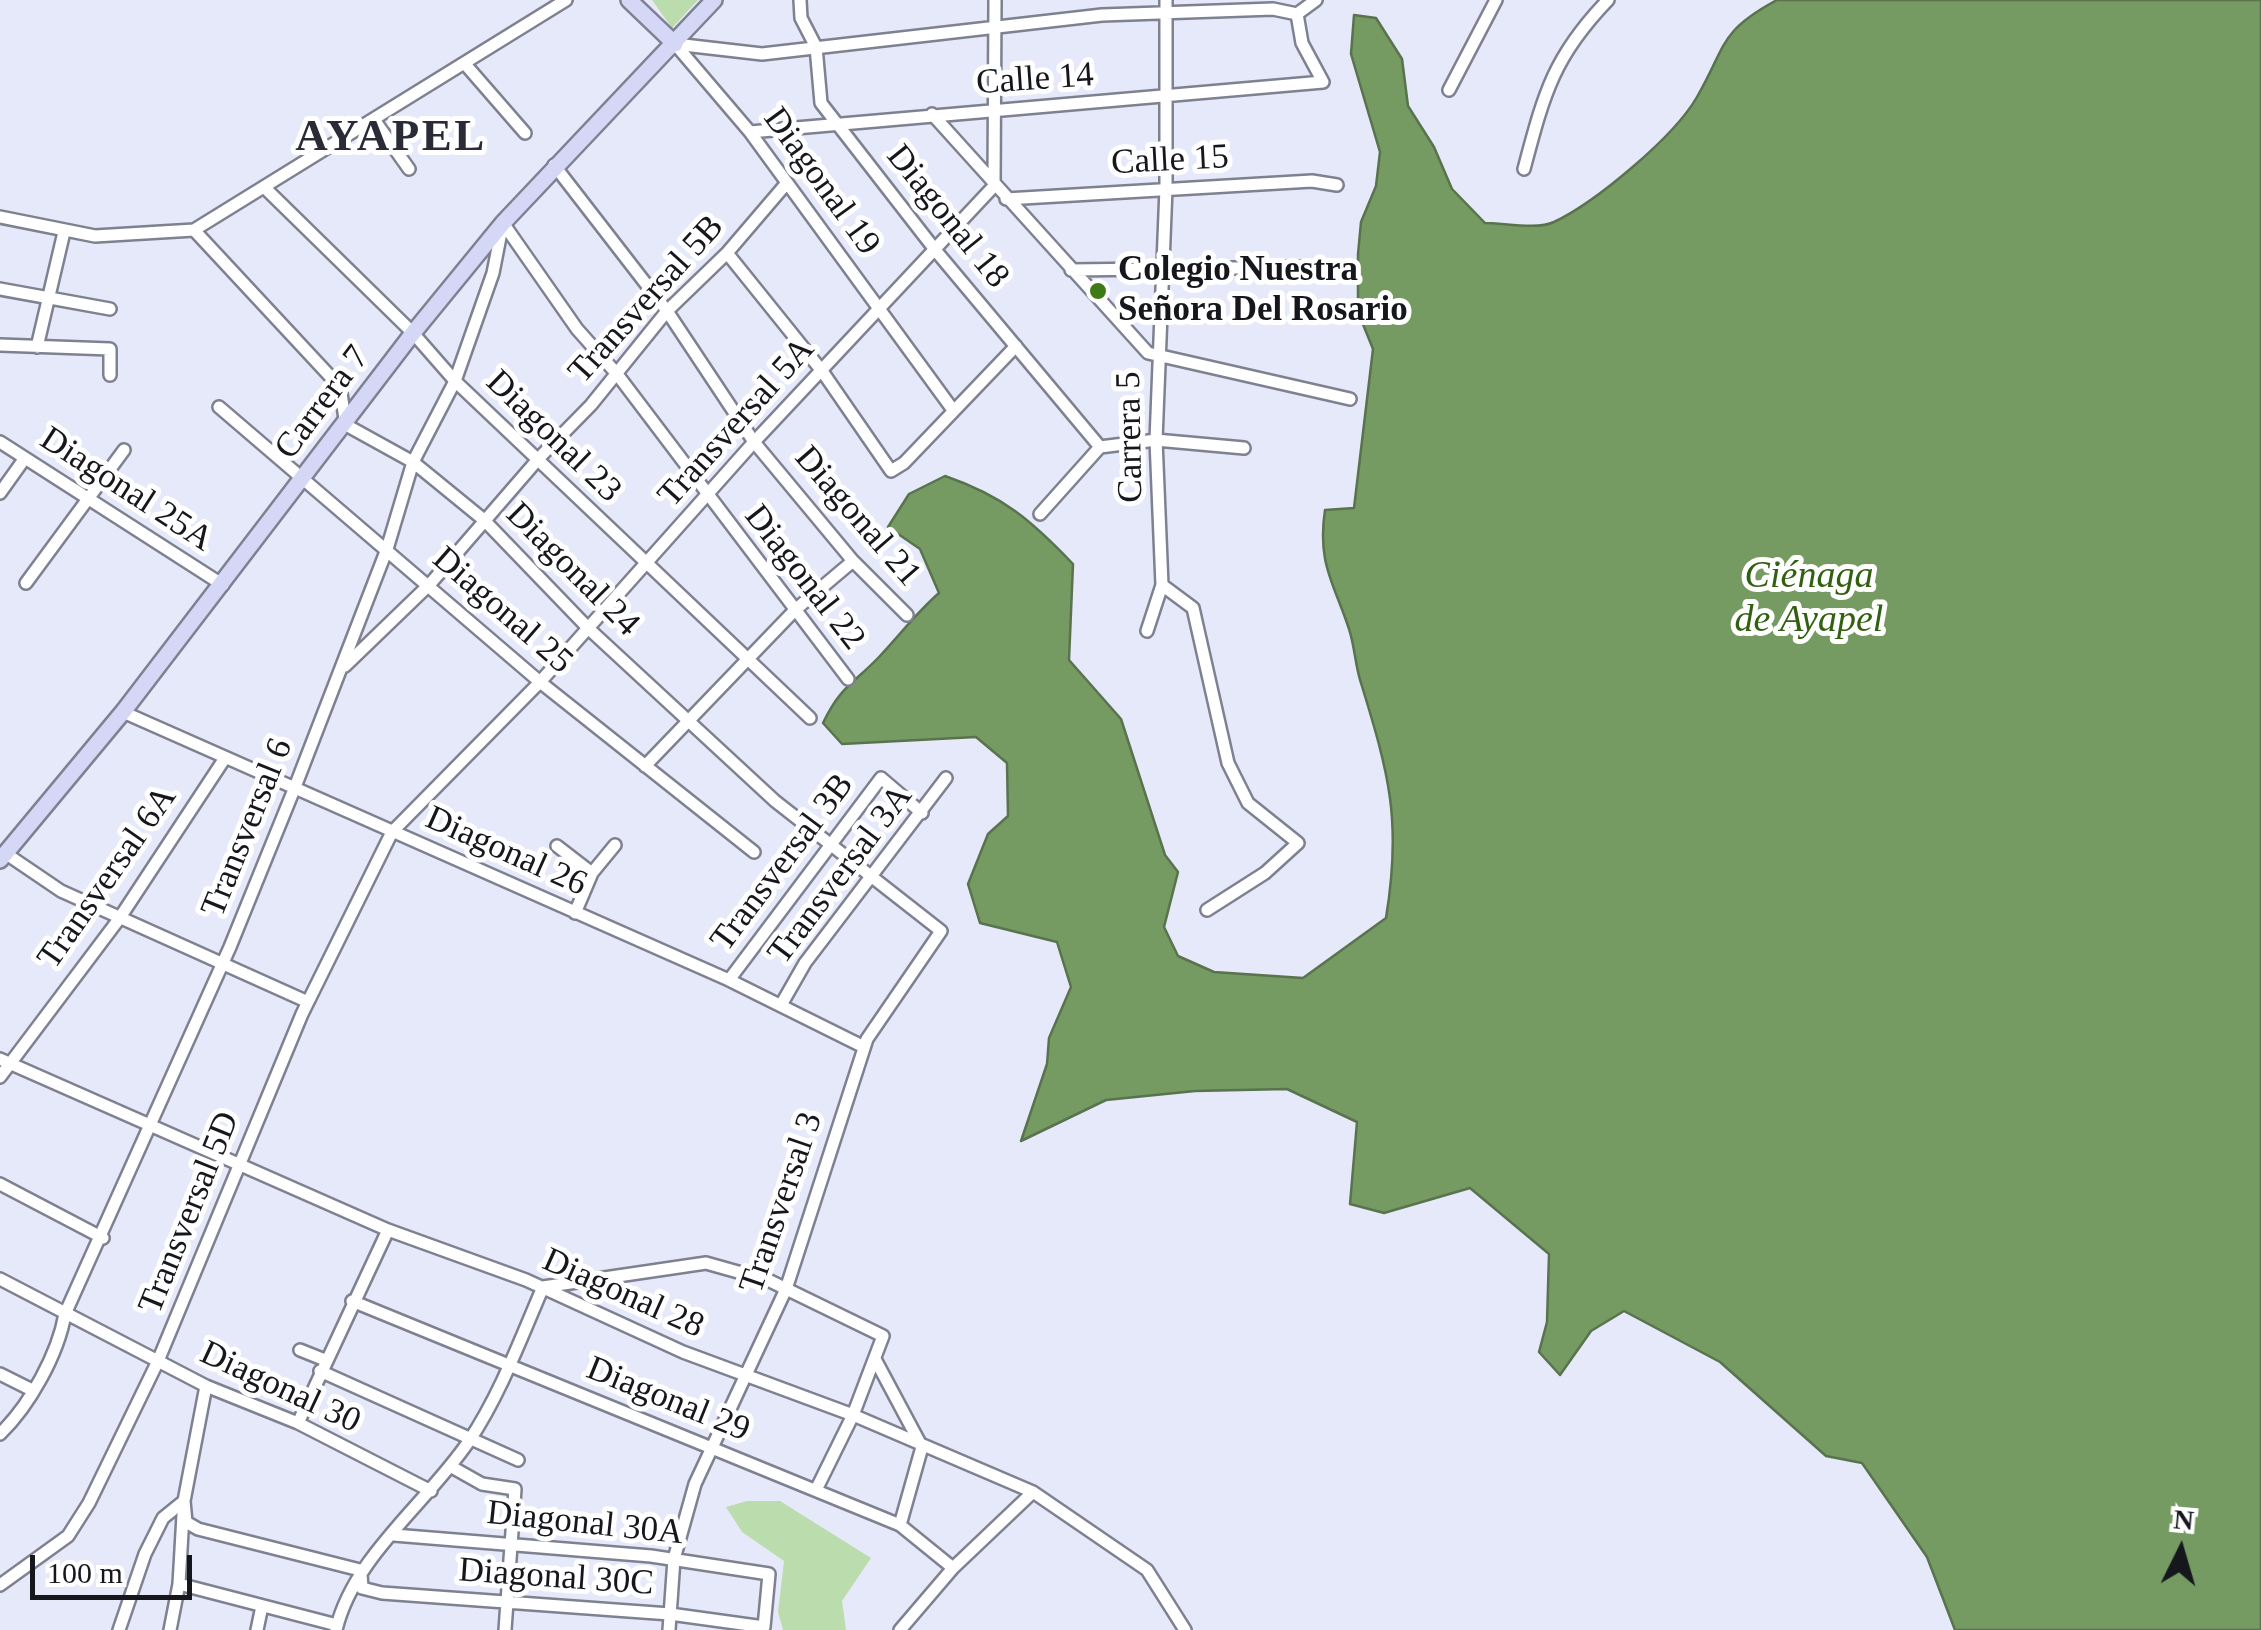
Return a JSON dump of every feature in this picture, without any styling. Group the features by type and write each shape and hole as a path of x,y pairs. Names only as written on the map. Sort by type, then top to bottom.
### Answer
{"main road":[{"name":"Diagonal 19","path":"630,0 674,44"},
{"name":"Carrera 7","path":"3,856 124,712 346,425 412,333 502,223 714,0"}],"street":[{"path":"0,217 64,232 126,237 194,230 566,0"},
{"name":"Diagonal 18","path":"800,0 801,18 816,47 821,104 936,251 1100,447"},
{"path":"994,186 995,0"},
{"path":"674,44 762,54 1166,7 1273,4 1297,14 1316,0"},
{"path":"1449,90 1496,0"},
{"path":"1524,169 1545,90 1570,40 1608,0"},
{"name":"Carrera 5","path":"1148,630 1162,585 1156,440 1166,188 1166,7"},
{"name":"Calle 14","path":"750,132 1324,82 1302,43 1297,14"},
{"name":"Diagonal 19","path":"674,44 750,132 953,410"},
{"path":"465,64 525,133"},
{"path":"932,114 1148,353 1350,399"},
{"path":"375,121 409,169"},
{"name":"Diagonal 21","path":"554,165 667,312 754,442 853,561 906,615"},
{"name":"Calle 15","path":"1006,199 1312,181 1337,186"},
{"name":"Transversal 5B","path":"341,669 395,623 617,374 667,312 727,253 786,184"},
{"name":"Transversal 5A","path":"392,832 589,630 754,442 994,186"},
{"name":"Diagonal 23","path":"266,188 412,333 454,381 540,457 646,565 810,718"},
{"name":"Diagonal 22","path":"502,223 577,328 617,374 848,678"},
{"name":"Transversal 6","path":"0,1434 32,1390 60,1338 65,1314 103,1238 295,787 388,548 413,462 454,381 493,273 502,223"},
{"path":"194,230 340,387 346,425"},
{"path":"37,347 64,232"},
{"path":"727,253 822,371 891,471 1016,346"},
{"path":"1072,270 1311,267"},
{"path":"0,288 110,310"},
{"path":"0,345 110,349 110,375"},
{"name":"Diagonal 25","path":"218,407 388,548 540,682 754,852"},
{"name":"Diagonal 24","path":"346,425 413,462 484,520 589,630 775,801 940,931"},
{"path":"1040,514 1100,447 1156,440 1244,448"},
{"name":"Diagonal 25A","path":"0,442 86,501 223,585"},
{"path":"26,583 124,450"},
{"path":"0,493 25,458"},
{"path":"644,766 795,610 853,561"},
{"path":"1162,585 1192,608 1228,763 1248,803 1298,843 1265,873 1207,910"},
{"name":"Diagonal 26","path":"124,712 728,980 864,1047"},
{"name":"Transversal 6A","path":"0,1078 4,1062 119,919 225,758"},
{"name":"Transversal 3B","path":"728,980 881,778 922,812"},
{"name":"Transversal 3A","path":"780,1005 805,963 946,778"},
{"name":"Transversal 5D","path":"0,1585 68,1536 89,1503 158,1361 308,1002 392,832"},
{"path":"576,912 592,873 615,845"},
{"path":"558,846 592,873"},
{"path":"3,856 61,891 119,919 308,1002"},
{"name":"Transversal 3","path":"674,1559 709,1448 786,1289 864,1047 940,931"},
{"name":"Diagonal 28","path":"4,1062 388,1230 543,1287 683,1352 854,1415 1033,1492 1112,1542 1147,1570 1185,1630"},
{"path":"0,1184 103,1238"},
{"path":"298,1424 388,1230"},
{"path":"179,1584 336,1627 360,1570 394,1536 470,1439 510,1364 543,1287 706,1264 786,1289 883,1336 854,1415 816,1490"},
{"name":"Diagonal 30","path":"0,1279 206,1386 298,1424 430,1491"},
{"name":"Diagonal 29","path":"352,1301 900,1525 952,1568"},
{"path":"300,1350 323,1366 518,1460"},
{"path":"875,1359 922,1447 900,1525"},
{"path":"0,1374 32,1390"},
{"path":"170,1630 179,1584 184,1500 206,1386"},
{"path":"450,1466 482,1484 515,1489 505,1630"},
{"path":"900,1630 952,1568 1033,1492"},
{"path":"184,1500 186,1522 198,1529 360,1570"},
{"path":"119,1630 163,1518 184,1500"},
{"name":"Diagonal 30A","path":"394,1536 511,1542 674,1559 770,1574 764,1627"},
{"path":"669,1630 674,1559"},
{"name":"Diagonal 30C","path":"360,1570 362,1588 382,1593 670,1614 764,1627"},
{"path":"256,1630 262,1606"}],"shaded area":[{"path":"652,0 698,0 672,28"},
{"path":"747,1501 780,1501 871,1558 842,1601 846,1630 783,1630 778,1612 784,1561 742,1532 726,1507"}],"water":[{"name":"Ciénaga de Ayapel","path":"1777,0 2261,0 2261,1630 1955,1630 1927,1557 1862,1463 1826,1456 1720,1362 1624,1311 1591,1331 1560,1375 1539,1352 1547,1322 1549,1254 1470,1188 1384,1213 1350,1204 1357,1122 1287,1089 1195,1091 1106,1100 1021,1141 1047,1064 1049,1038 1071,987 1057,942 980,923 968,884 988,834 1008,816 1007,763 976,737 842,744 823,723 842,693 939,593 920,549 888,527 909,494 945,476 984,492 1015,511 1073,564 1069,660 1121,719 1165,855 1178,872 1164,927 1178,956 1214,972 1303,978 1386,918 1393,853 1390,798 1351,636 1328,572 1323,545 1325,510 1354,508 1373,349 1358,312 1358,254 1361,222 1376,186 1380,152 1351,54 1354,15 1376,18 1402,59 1408,106 1434,147 1452,189 1485,223 1539,226 1554,222 1591,200 1653,149 1697,97 1734,31"}],"place":[{"name":"Colegio Nuestra Señora Del Rosario","path":"1098,291"}],"district":[{"name":"AYAPEL","path":"391,138"}]}
